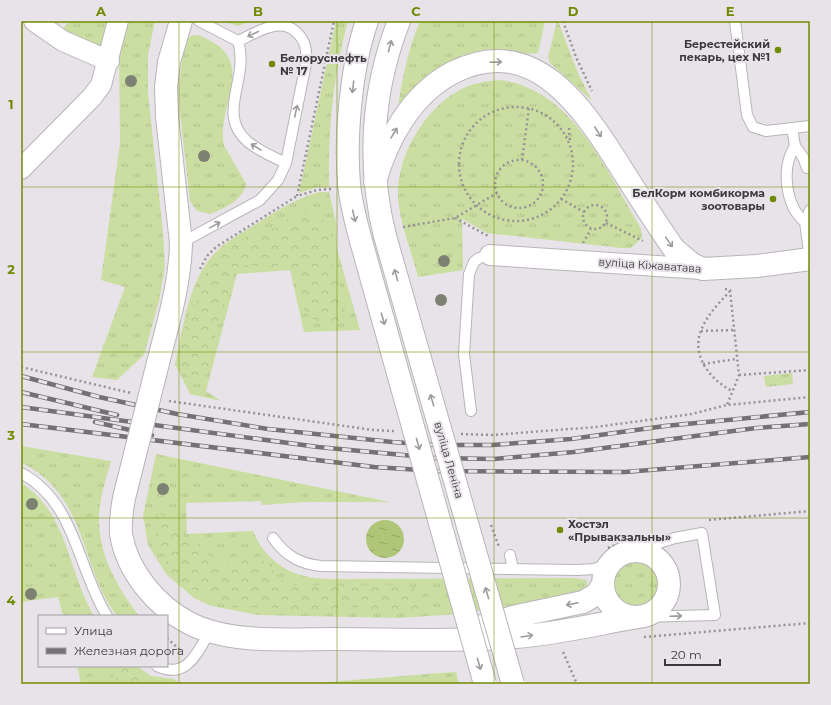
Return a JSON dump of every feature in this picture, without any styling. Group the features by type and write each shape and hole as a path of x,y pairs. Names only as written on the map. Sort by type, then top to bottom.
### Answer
{"main road":[{"path":"181,21 169,62 166,88 167,117 181,243 178,285 124,498 121,533 125,548 142,582 154,598 170,611 189,623 210,631 231,635 278,640 521,637 640,627"},
{"path":"367,21 355,72 348,150 350,191 361,241 485,684"},
{"name":"вуліца Леніна","path":"398,21 391,40 380,85 375,120 375,182 378,209 393,232 513,684"},
{"path":"375,182 381,160 391,138 402,120 428,91 443,78 461,69 479,63 497,61 511,62 526,66 548,78 576,103 598,132 674,249 692,264 703,269"},
{"name":"вуліца Кіжаватава","path":"703,269 757,266 810,259"},
{"path":"630,552 641,552 651,555 660,561 666,570 669,580 669,591 665,601 658,610 648,615 640,627 627,616 614,608 605,595 603,584 605,573 611,563 619,556 630,552"},
{"path":"432,639 517,616 584,602 597,594 603,584"}],"street":[{"path":"21,169 92,98 101,85 109,61 118,21"},
{"path":"43,23 63,42 109,61"},
{"name":"вуліца Кіжаватава","path":"490,255 703,269"}],"lane":[{"path":"181,243 260,200 278,180 286,163 306,63 307,50 303,38 294,30 284,25 275,26 238,41 198,21"},
{"path":"734,21 749,121 753,127 766,131 810,126"},
{"path":"238,41 242,60 233,109 234,125 248,142 286,163"},
{"path":"792,128 795,146 803,156 806,168"},
{"path":"795,146 786,168 791,203 796,214 805,222"},
{"path":"810,210 805,222 810,259"},
{"path":"471,411 464,354 468,274 474,262 479,258 490,255"},
{"path":"21,473 43,488 57,504 69,525 96,600 106,615"},
{"path":"630,552 675,538 702,533 715,614 640,627"},
{"path":"273,538 284,552 293,559 309,565 585,570 611,563"},
{"path":"510,555 513,569"},
{"path":"160,667 169,670 179,670 191,661 210,631"}],"path":[{"path":"297,196 334,21"},
{"path":"510,106 528,108 546,115 560,128 570,144 573,163 570,182 561,199 547,211 530,219 511,221 492,216 476,205 465,190 459,172 459,154 465,136 477,122 492,111 510,106"},
{"path":"522,160 528,108"},
{"path":"514,160 522,160 533,164 541,174 543,181 539,197 534,203 519,208 504,203 497,193 494,181 501,167 514,160"},
{"path":"199,271 207,256 216,247 297,196 317,190 331,189"},
{"path":"393,232 455,218 497,193"},
{"path":"561,199 584,212"},
{"path":"594,205 602,207 607,213 606,223 599,229 590,229 583,220 584,212 594,205"},
{"path":"606,223 642,241"},
{"path":"582,246 590,229"},
{"path":"723,288 730,290"},
{"path":"727,405 739,375 730,290"},
{"path":"730,290 707,318 701,331 698,345 703,364 708,374 717,382 732,391"},
{"path":"701,331 734,330"},
{"path":"703,364 737,359"},
{"path":"739,375 810,370"},
{"path":"640,627 810,623"},
{"path":"168,639 191,661"},
{"path":"562,646 563,655 577,684"}],"green space":[{"path":"69,21 111,21 103,49 62,30"},
{"path":"126,21 155,21 148,55 148,93 163,232 165,266 159,301 144,355 117,380 92,377 125,287 101,280 120,143 119,52"},
{"path":"223,21 251,21 238,26"},
{"path":"336,21 348,21 332,103 329,145 329,187 317,187 299,193"},
{"path":"420,21 545,21 538,53 528,54 496,49 466,54 440,67 428,76 407,96 398,108 406,64"},
{"path":"557,21 578,73 592,101 550,63 548,57"},
{"path":"194,35 203,37 216,44 226,54 231,65 232,78 224,118 224,145 246,184 241,195 237,199 227,207 210,214 197,211 190,201 180,112 179,90 183,46 189,37"},
{"path":"501,80 526,87 548,99 567,115 599,156 638,223 641,229 642,238 631,248 621,248 487,233 462,219 463,270 418,277 402,222 398,200 400,175 409,146 425,120 446,99 473,84"},
{"path":"319,192 329,192 336,222 337,249 360,330 304,332 290,270 237,274 206,391 221,401 190,394 175,364 189,303 200,273 209,260 228,241 295,201"},
{"path":"306,214 315,216 322,220 330,229 334,271 343,298 345,310 344,316 335,323 323,323 311,318 307,314 302,302 297,275 293,270 287,267 248,265 238,268 235,271 230,290 221,309 217,323 214,349 209,366 199,377 189,376 183,371 180,363 181,343 189,315 198,299 207,271 225,253 249,235 270,230 296,216"},
{"path":"792,373 793,384 766,387 764,376"},
{"path":"21,446 111,461 100,506 100,536 108,564 122,591 138,615 116,615 104,596 71,512 59,494 43,477 21,462"},
{"path":"156,454 390,502 305,502 262,505 261,501 186,503 187,534 253,531 265,552 273,560 282,567 302,576 326,579 573,578 587,580 587,588 582,594 459,614 399,618 258,615 211,606 194,598 166,574 148,545 143,515"},
{"path":"21,483 37,495 49,510 58,526 85,599 93,615 63,615 58,597 21,602"},
{"path":"160,514 174,522 188,541 197,544 213,559 223,564 249,559 263,561 269,565 281,580 297,586 327,584 349,587 376,584 413,587 421,594 421,604 417,610 410,613 356,607 336,608 315,613 266,607 241,608 227,606 183,585 169,570 161,543 151,526 152,520"},
{"path":"636,561 645,563 653,568 658,576 660,585 658,594 653,602 645,607 636,609 627,607 619,602 614,594 612,585 614,576 619,568 627,563"},
{"path":"77,667 138,667 151,676 174,679 180,684 81,684"},
{"path":"108,667 132,668 141,673 144,677 144,684 121,684 111,673"},
{"path":"456,672 459,684 302,684 440,673"}],"water":[{"path":"381,520 389,520 399,525 403,532 403,546 399,553 389,558 381,558 371,553 369,550 366,543 366,535 371,525 374,523"}],"railway":[{"path":"21,376 99,397 177,414 268,429 435,445 492,445 571,439 665,426 810,412"},
{"path":"21,392 117,415"},
{"path":"21,407 318,447 435,458 494,459 574,452 756,428 810,424"},
{"path":"95,422 152,435"},
{"path":"21,424 374,467 436,471 625,472 810,457"}],"place":[{"name":"Берестейский пекарь, цех №1","path":"778,50"},
{"name":"Белоруснефть № 17","path":"272,64"},
{"name":"БелКорм комбикорма зоотовары","path":"773,199"},
{"name":"Хостэл «Прывакзальны»","path":"560,530"}]}
